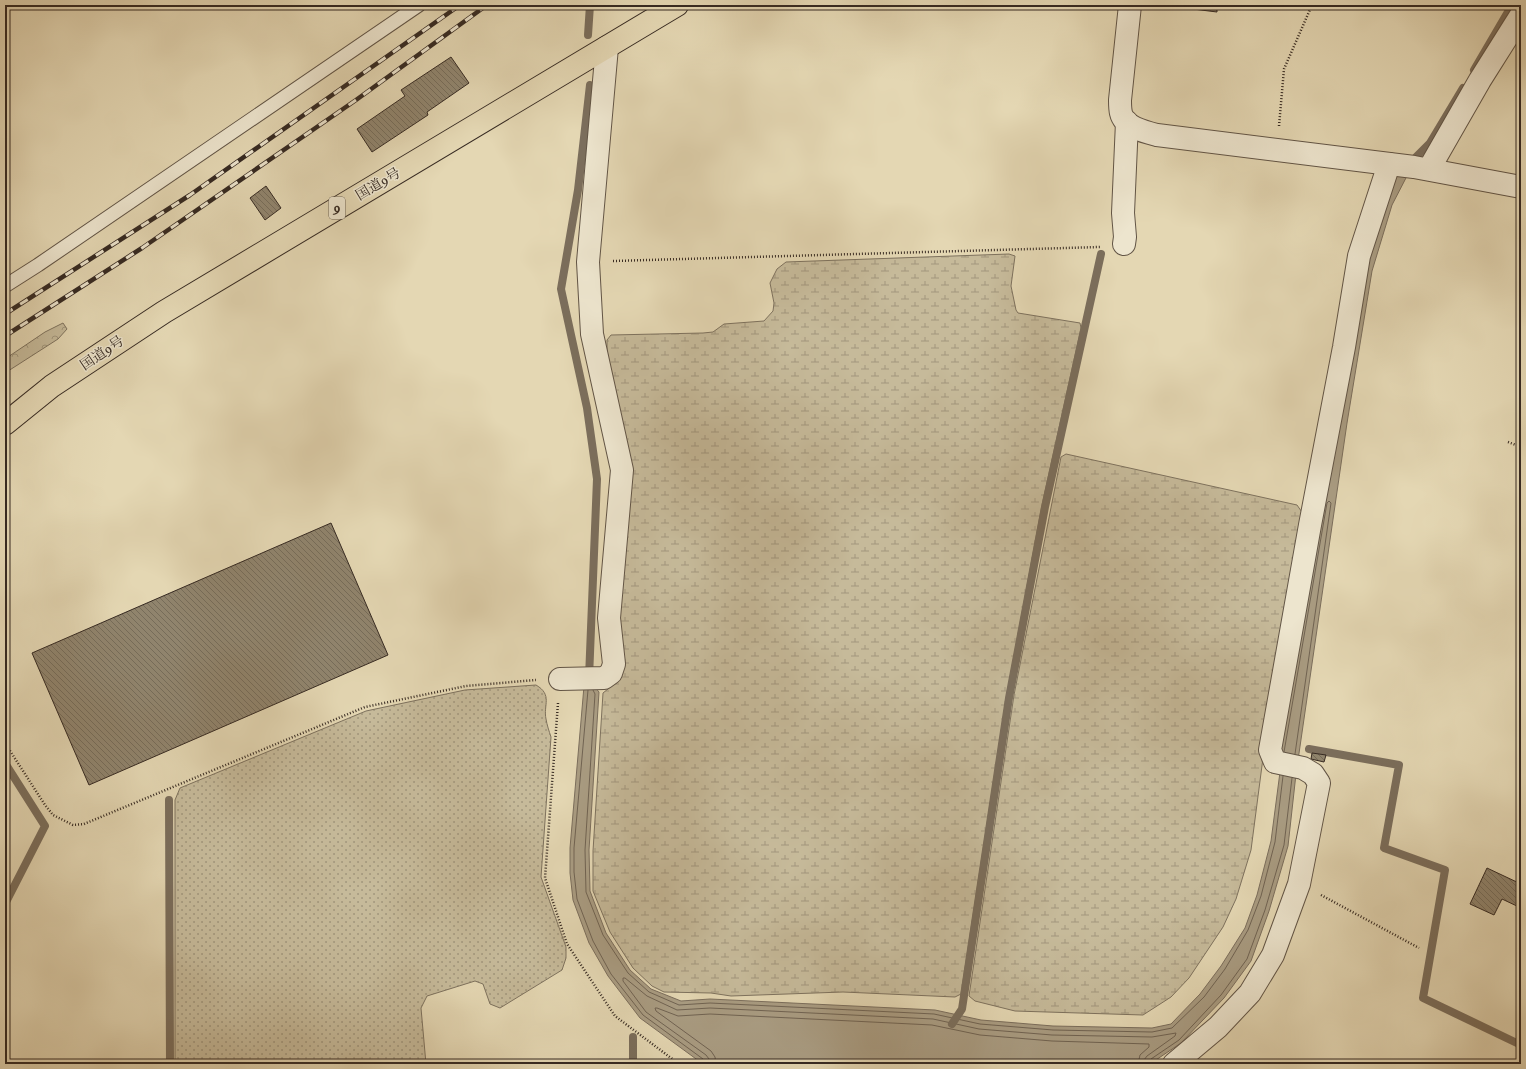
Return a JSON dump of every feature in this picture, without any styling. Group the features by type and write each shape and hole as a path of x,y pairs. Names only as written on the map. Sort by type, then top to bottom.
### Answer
{"highway":[{"name":"国道9号","path":"5,424 52,386 164,312 676,5"}],"street":[{"path":"1130,5 1120,112 1122,117 1127,122 1145,132 1157,135 1408,166 1521,187"},
{"path":"1174,1064 1218,1027 1250,993 1272,955 1299,884 1319,783 1313,774 1304,768 1275,762 1270,750 1310,525 1344,347 1359,256 1408,166 1480,80 1521,15"},
{"path":"577,678 604,678 611,673 614,664 609,618 622,470 592,334 588,262 607,47"},
{"path":"1124,244 1125,237 1123,213 1127,122"}],"lane":[{"path":"5,286 51,257 419,5"}],"path":[{"path":"1276,150 1284,69 1312,5"},
{"path":"588,262 1116,246 1124,244"},
{"path":"1508,442 1521,447"},
{"path":"5,743 45,806 54,815 73,825 84,824 365,707 466,686 577,678 545,878 567,944 615,1016 679,1064"},
{"path":"1299,884 1419,948"}],"green space":[{"path":"1009,254 1015,256 1011,286 1018,313 1080,323 1081,328 1042,505 1006,699 961,994 955,997 843,992 731,996 711,993 664,992 652,986 633,968 610,932 593,891 593,851 603,693 619,680 607,340 611,335 713,332 724,324 764,321 773,311 774,303 770,283 777,269 786,262"},
{"path":"63,323 67,329 58,339 5,373 5,359 45,332"},
{"path":"1066,454 1297,505 1306,518 1263,758 1251,850 1236,899 1223,927 1189,978 1171,997 1143,1015 1015,1011 975,1001 969,996 1014,695 1061,457"},
{"path":"536,685 546,696 545,714 551,737 541,877 566,947 566,958 562,970 500,1008 490,1004 483,984 475,981 427,996 421,1008 426,1064 175,1064 175,800 180,788 366,711 465,690"}],"water":[{"path":"1395,172 1408,174 1392,205 1372,271 1347,423 1296,774 1288,846 1269,911 1251,961 1224,998 1181,1043 1150,1064 703,1064 640,1018 608,976 589,943 573,900 570,873 570,848 584,686 594,686 599,692 589,850 590,891 606,933 630,970 651,989 681,1001 710,999 935,1010 981,1020 1053,1026 1152,1028 1171,1024 1200,994 1221,966 1245,928 1257,895 1271,841 1280,772 1280,750 1362,271"}],"building":[{"path":"607,5 632,5 631,6"},
{"path":"1161,5 1217,5 1217,12"},
{"path":"451,57 469,83 427,112 428,115 372,152 357,129 405,96 401,90"},
{"path":"266,186 281,208 265,220 250,198"},
{"path":"331,523 388,655 89,785 32,653"},
{"path":"1312,753 1326,755 1324,762 1311,759"},
{"path":"1487,868 1521,884 1521,904 1519,907 1502,899 1494,915 1470,904"}],"waterway":[{"path":"588,35 590,5"},
{"path":"1474,70 1512,5"},
{"path":"589,678 597,479 587,408 561,289 578,190 590,85"},
{"path":"1410,163 1430,143 1463,88"},
{"path":"952,1024 962,1009 1009,698 1045,507 1101,254"},
{"path":"1309,749 1399,765 1384,848 1445,870 1423,998 1521,1045 1521,1064"},
{"path":"5,763 45,826 5,904"},
{"path":"169,800 170,1064"},
{"path":"633,1037 633,1064"}],"railway":[{"path":"5,314 190,195 460,5"},
{"path":"5,336 142,248 356,100 487,5"}]}
